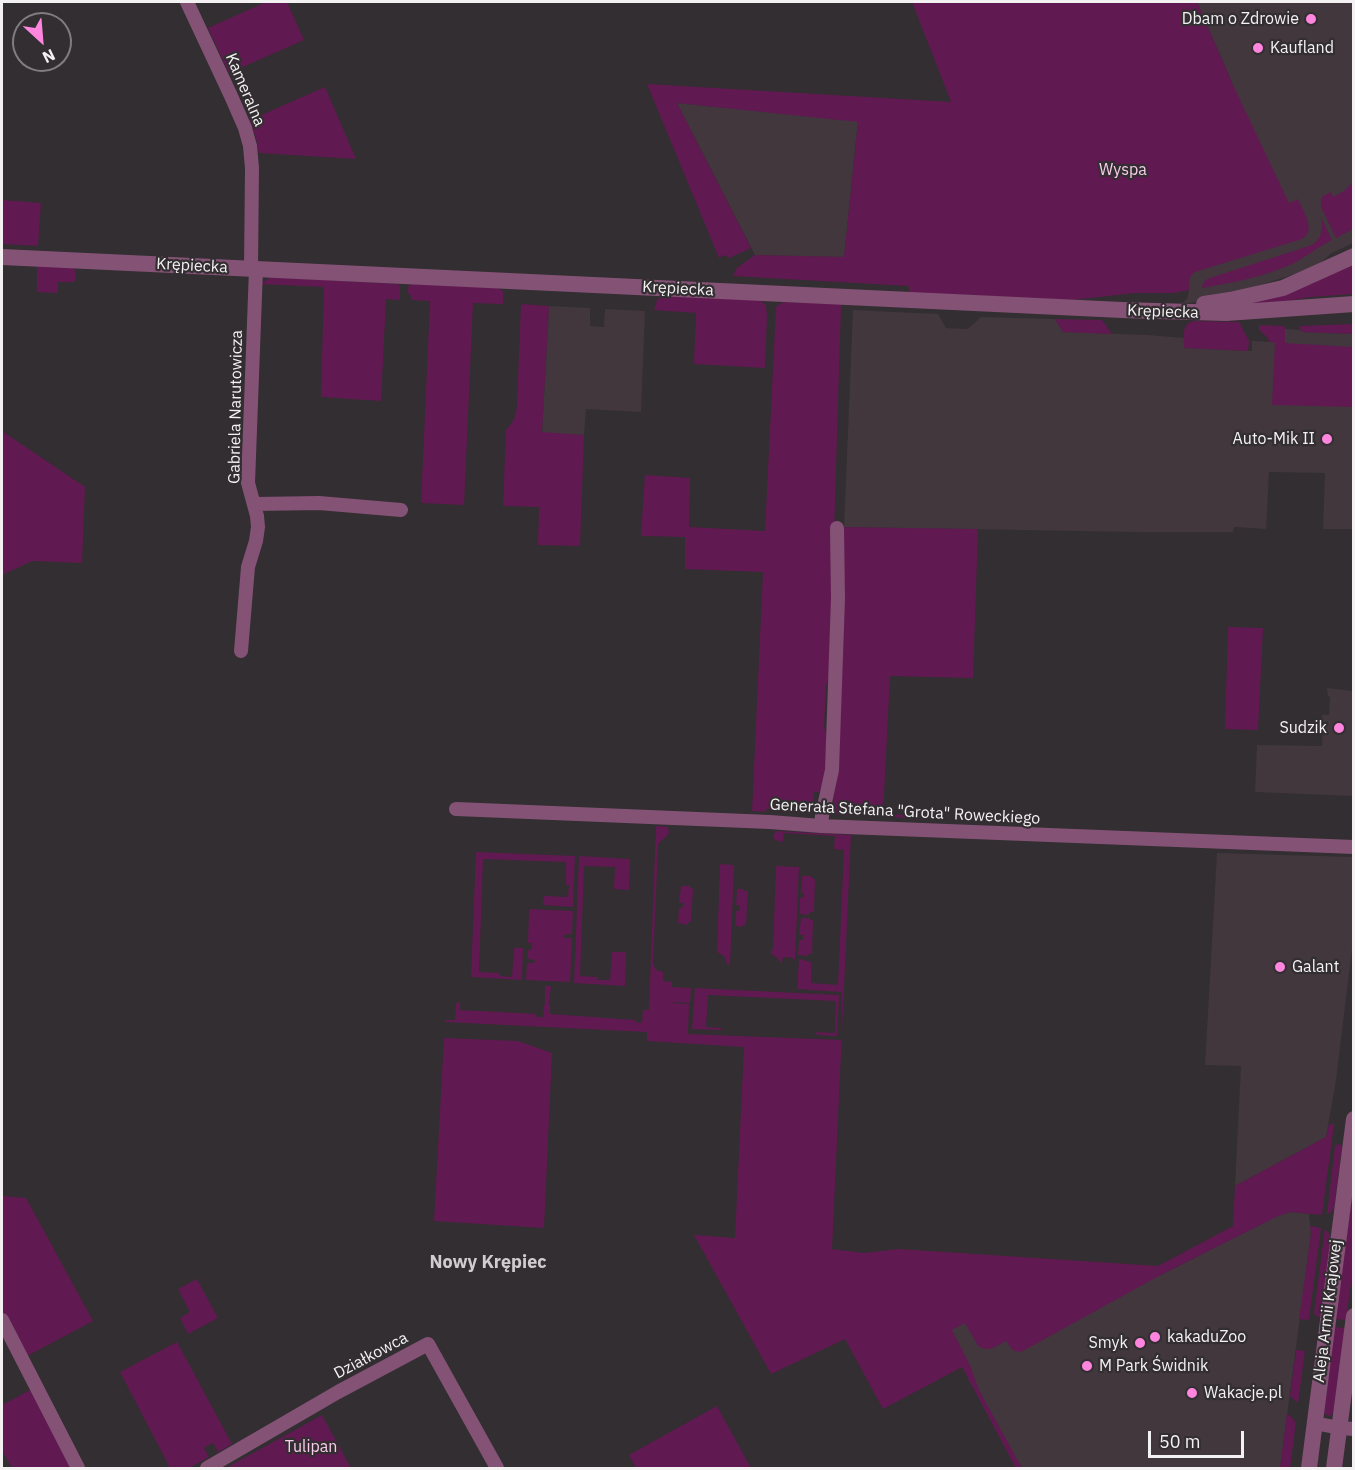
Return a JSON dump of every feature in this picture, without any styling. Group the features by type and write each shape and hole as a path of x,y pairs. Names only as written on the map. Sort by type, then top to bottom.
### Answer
{"street":[{"name":"Kameralna","path":"187,2 231,96 250,146 254,269"},
{"path":"1143,311 1208,304 1275,290 1299,282 1353,256"},
{"name":"Krępiecka","path":"2,257 1143,311 1226,313 1353,304"},
{"name":"Gabriela Narutowicza","path":"241,651 248,567 258,527 258,516 248,483 254,269"},
{"path":"255,504 320,503 401,510"},
{"path":"821,826 832,770 838,598 837,528"},
{"name":"Generała Stefana \"Grota\" Roweckiego","path":"456,809 1353,847"},
{"name":"Aleja Armii Krajowej","path":"1309,1468 1353,1119"},
{"name":"Aleja Armii Krajowej","path":"1334,1468 1346,1428 1353,1316"},
{"path":"2,1320 78,1468"},
{"name":"Działkowca","path":"207,1468 338,1392 428,1344 496,1468"},
{"path":"1314,1423 1346,1428"}],"shaded area":[{"path":"1197,2 1353,2 1353,243 1332,253 1314,268 1212,300 1181,304 1187,299 1189,278 1195,272 1234,87"},
{"path":"677,103 858,121 844,257 755,255"},
{"path":"549,306 590,308 590,326 604,327 605,309 645,311 641,412 586,409 584,435 542,433"},
{"path":"853,310 938,314 946,328 968,329 981,317 1055,319 1063,332 1184,338 1184,348 1252,351 1252,341 1275,342 1275,328 1303,332 1353,334 1353,529 1323,529 1325,473 1269,472 1266,529 1234,527 1233,532 1139,532 844,527"},
{"path":"1327,688 1353,691 1353,796 1255,792 1257,745 1322,746 1322,715 1329,715 1330,697"},
{"path":"1217,853 1353,857 1353,941 1336,1080 1326,1137 1235,1186 1241,1066 1205,1065"},
{"path":"1290,1212 1309,1214 1311,1234 1280,1468 1016,1468 904,1257 1157,1277 1275,1217"}],"green space":[{"path":"266,2 287,2 304,40 229,73 208,28"},
{"name":"Wyspa","path":"912,2 1197,2 1289,203 1298,199 1303,209 1309,226 1306,235 1302,239 1195,272 1190,278 1189,290 1173,293 1135,293 1072,300 909,294 909,286 733,276 737,268 755,255 844,257 858,122 677,103 751,248 729,258 725,255 719,258 647,84 951,102"},
{"path":"325,87 356,159 259,153 250,120"},
{"path":"1353,182 1353,229 1336,238 1321,207 1321,199 1331,192 1333,197"},
{"path":"2,200 41,203 38,246 2,244"},
{"path":"1321,217 1332,240 1292,264 1259,276 1202,288 1204,282 1211,278 1312,245 1321,233"},
{"path":"1353,264 1353,294 1310,297 1259,306 1226,305 1290,293"},
{"path":"37,265 73,267 76,280 58,282 58,293 37,292"},
{"path":"271,277 398,284 400,300 386,299 381,401 321,397 324,287 261,284"},
{"path":"413,283 496,287 503,291 503,304 473,303 464,505 421,503 430,301 411,300 408,287"},
{"path":"663,296 760,300 766,305 767,316 765,368 694,364 696,313 654,310 657,300"},
{"path":"783,302 841,304 832,672 826,685 824,727 829,743 826,779 819,792 814,792 813,809 808,813 774,812 773,809 766,809 766,812 752,811 763,572 685,569 685,537 641,536 645,475 690,478 689,527 765,531 776,307"},
{"path":"521,304 549,306 542,432 584,435 580,546 538,545 539,507 503,506 506,430 514,419 517,405"},
{"path":"1055,319 1102,320 1112,334 1063,332"},
{"path":"1195,321 1239,322 1249,341 1248,351 1184,348 1185,327"},
{"path":"1353,324 1353,334 1303,332 1299,328 1300,326"},
{"path":"1259,325 1284,326 1285,343 1353,347 1353,407 1272,405 1275,343 1270,342 1259,330"},
{"path":"2,431 85,487 82,563 32,561 2,575"},
{"path":"839,527 978,529 973,678 890,676 883,814 909,815 909,818 838,815 833,812 842,592"},
{"path":"1228,627 1263,628 1258,730 1225,729"},
{"path":"656,826 668,827 669,833 658,846 653,964 656,970 663,972 663,981 672,982 672,987 691,988 690,1003 673,1003 689,1004 688,1034 842,1040 832,1249 864,1253 899,1249 1158,1266 1233,1226 1235,1186 1326,1137 1329,1124 1334,1124 1322,1215 1290,1212 1276,1217 1157,1277 1020,1352 1011,1348 1006,1341 993,1348 986,1349 978,1346 965,1323 952,1330 970,1365 979,1390 1022,1468 1016,1468 962,1367 883,1409 845,1339 771,1374 694,1235 735,1238 744,1047 647,1041 647,1032 445,1022 445,1020 455,1020 456,1004 460,1001 460,1010 536,1014 536,1017 543,1017 545,986 551,986 550,1014 635,1020 635,1022 642,1023 643,1010 649,1010"},
{"path":"776,831 851,835 842,1031 842,992 797,989 799,959 811,962 811,983 838,985 844,850 834,849 835,836 784,833 783,842 773,837"},
{"path":"476,852 575,856 573,907 543,905 544,896 568,897 566,862 483,859 479,972 500,973 500,976 512,977 514,948 523,948 522,980 471,977"},
{"path":"579,856 630,859 629,890 614,889 615,867 584,866 580,976 610,980 612,952 626,952 625,986 574,983"},
{"path":"720,864 734,865 730,965 727,964 724,956 717,952"},
{"path":"776,866 799,867 795,961 793,958 783,957 782,963 771,954"},
{"path":"802,876 811,876 815,879 814,912 810,912 810,915 800,914 800,898 804,897 804,893 801,893"},
{"path":"681,886 690,886 693,889 691,922 688,922 688,925 678,923 679,908 683,907 683,903 679,903"},
{"path":"737,889 748,891 746,925 742,927 735,926 736,911 739,911 740,906 736,905"},
{"path":"529,909 573,911 572,934 565,934 564,938 572,938 570,982 526,980 527,963 534,963 535,960 527,959 532,943 528,943"},
{"path":"801,918 813,920 812,954 808,956 798,955 799,940 803,940 803,935 799,935"},
{"path":"695,988 839,995 837,1036 817,1035 816,1032 835,1033 836,1001 708,995 706,1027 721,1028 721,1030 692,1029"},
{"path":"444,1038 518,1041 552,1053 544,1228 434,1221"},
{"path":"1342,1145 1334,1209 1327,1215 1335,1146"},
{"path":"1353,1175 1354,1261 1346,1320 1335,1319"},
{"path":"2,1196 26,1198 93,1321 27,1356 2,1310"},
{"path":"1310,1226 1321,1228 1308,1320 1299,1319 1311,1234"},
{"path":"1325,1229 1331,1239 1321,1317 1314,1313"},
{"path":"197,1279 218,1318 188,1334 180,1318 190,1312 178,1289"},
{"path":"1334,1327 1345,1328 1334,1412 1328,1416 1324,1413"},
{"path":"177,1342 232,1444 218,1452 213,1443 205,1447 209,1457 189,1468 167,1468 169,1466 120,1372"},
{"path":"1296,1350 1305,1351 1298,1403 1290,1396"},
{"path":"32,1389 73,1468 12,1468 2,1450 2,1405"},
{"path":"717,1406 751,1468 636,1468 629,1455"},
{"path":"1287,1413 1296,1422 1290,1468 1280,1468"},
{"name":"Tulipan","path":"322,1415 351,1468 226,1468"}],"place":[{"name":"Dbam o Zdrowie","path":"1311,19"},
{"name":"Kaufland","path":"1258,48"},
{"name":"Auto-Mik II","path":"1327,439"},
{"name":"Sudzik","path":"1339,728"},
{"name":"Galant","path":"1280,967"},
{"name":"kakaduZoo","path":"1155,1337"},
{"name":"Smyk","path":"1140,1343"},
{"name":"M Park Świdnik","path":"1087,1366"},
{"name":"Wakacje.pl","path":"1192,1393"}],"district":[{"name":"Nowy Krępiec","path":"488,1263"}]}
